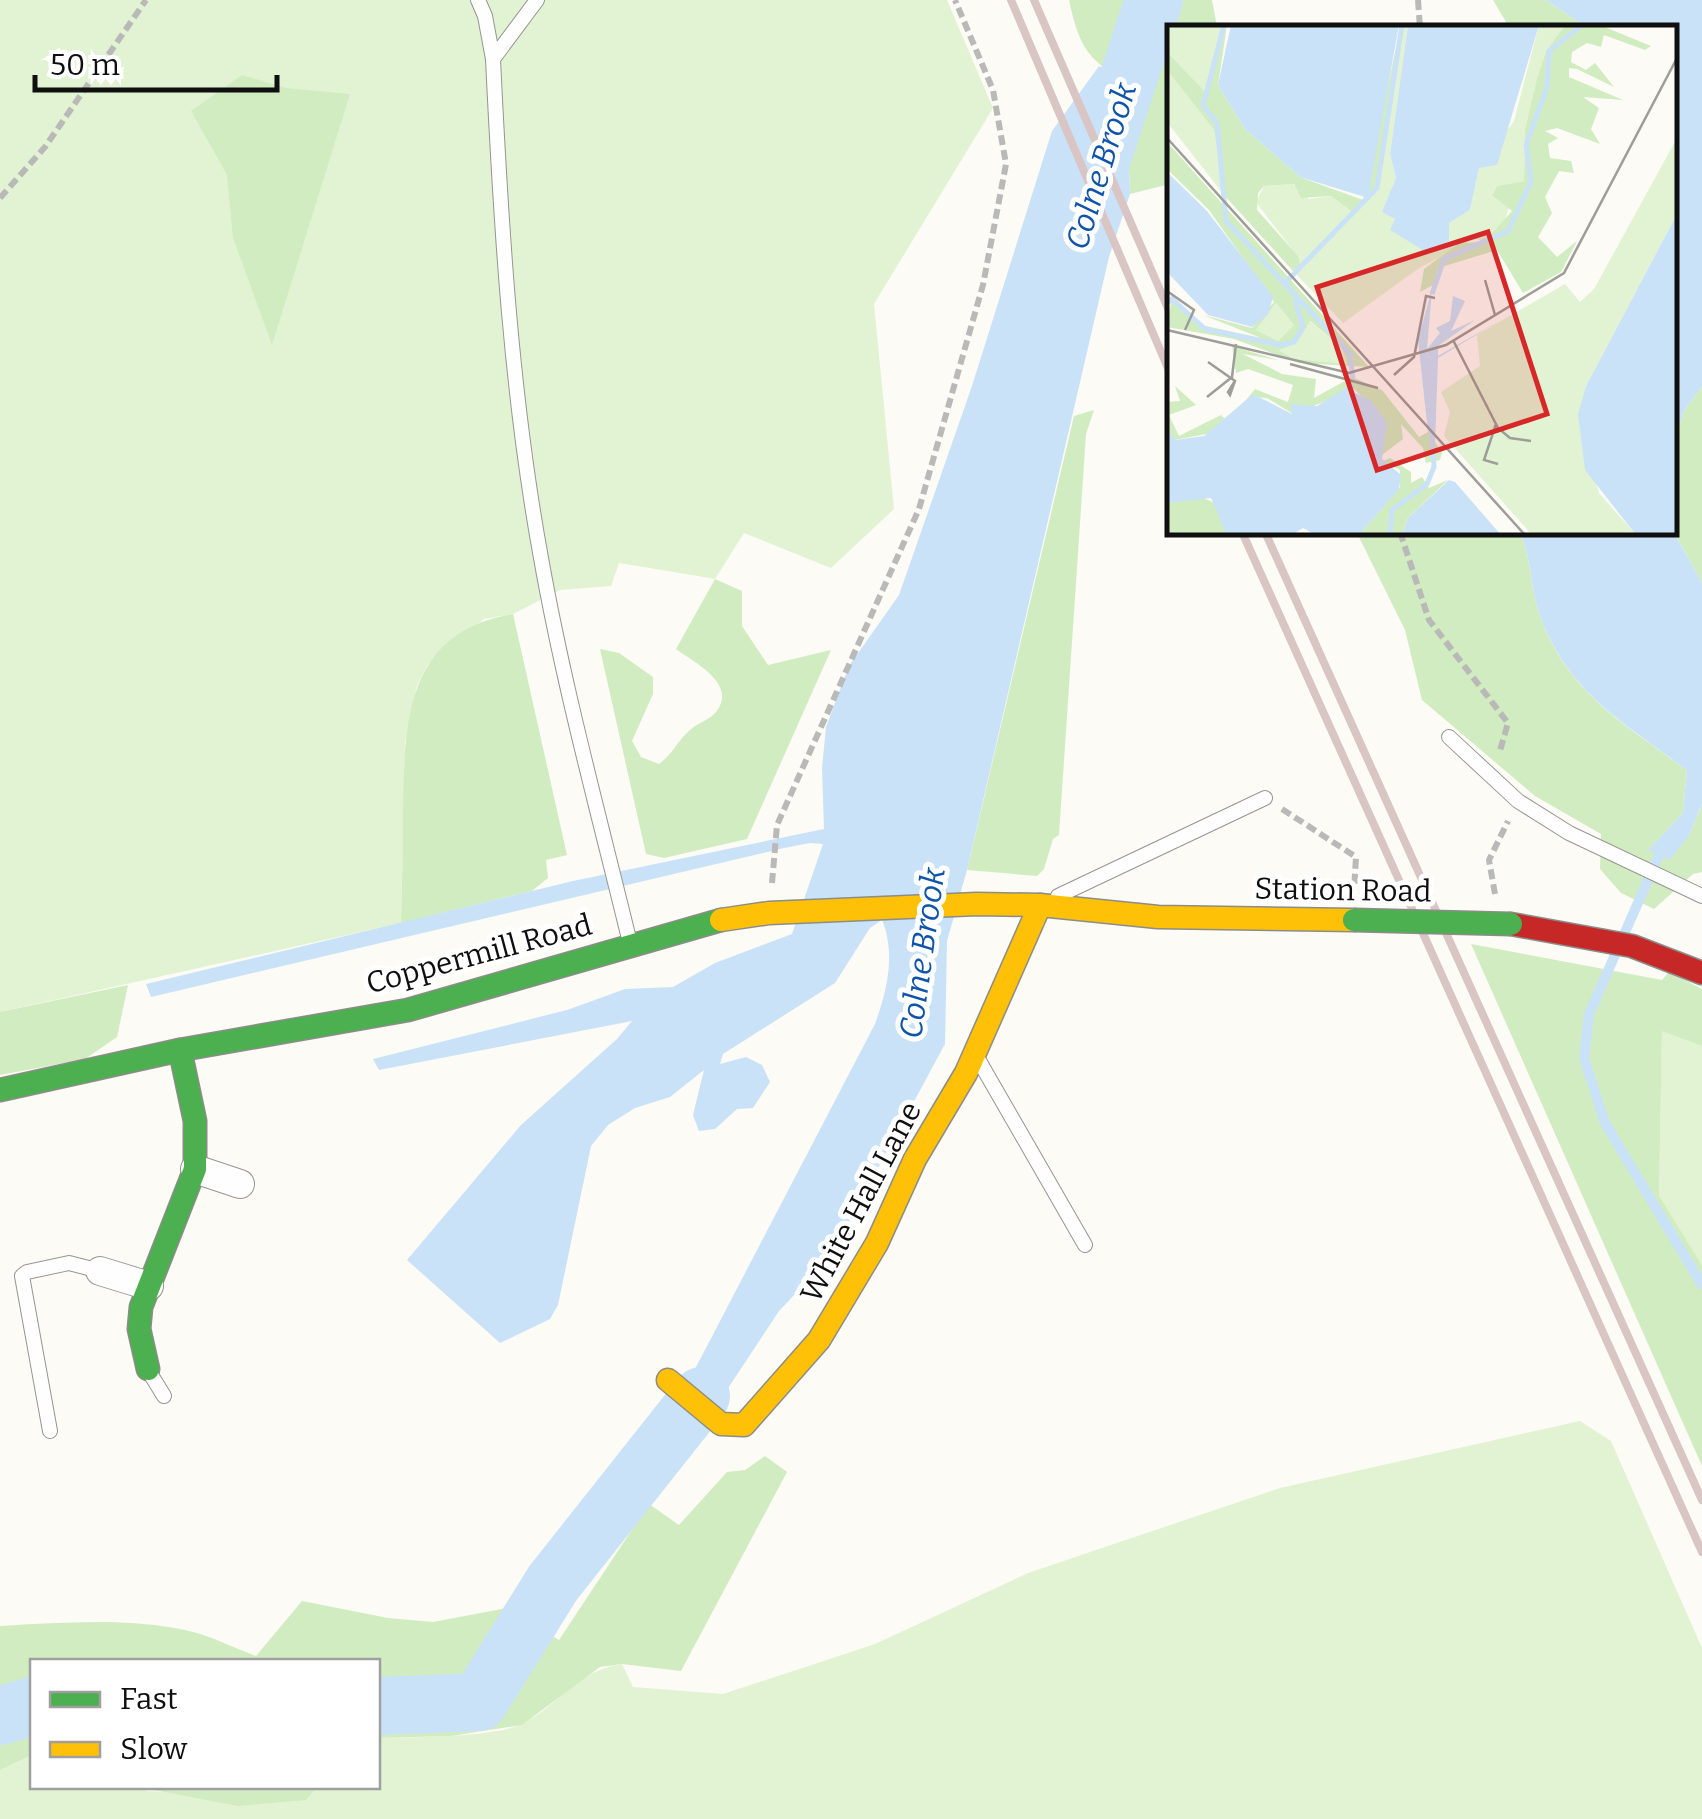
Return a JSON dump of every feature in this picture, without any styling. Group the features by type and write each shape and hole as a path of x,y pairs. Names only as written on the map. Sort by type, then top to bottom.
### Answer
{"street":[{"name":"Coppermill Road","path":"0,1090 180,1050 408,1010 714,921 769,912 976,904"},
{"name":"Station Road","path":"976,904 1040,905 1158,917 1353,913 1504,917 1592,933 1671,956 1702,973"},
{"name":"White Hall Lane","path":"668,1380 721,1424 744,1425 819,1340 877,1243 915,1158 966,1074 1040,905"},
{"path":"148,1369 139,1329 148,1286 194,1169 195,1120 180,1050"},
{"path":"194,1169 240,1184"},
{"path":"100,1271 148,1286"}],"lane":[{"path":"478,0 493,60 519,413 558,648 630,944"},
{"path":"493,60 537,0"},
{"path":"1449,737 1518,801 1569,833 1702,896"},
{"path":"1040,905 1265,798"},
{"path":"975,1054 1086,1244"},
{"path":"50,1431 22,1276 68,1263 100,1271"},
{"path":"148,1369 164,1396"}],"path":[{"path":"0,198 44,147 146,0"},
{"path":"769,912 777,825 918,509 983,285 1006,164 993,90 954,0"},
{"path":"1418,0 1420,25"},
{"path":"1401,535 1429,620 1508,724 1493,778"},
{"path":"1265,798 1356,856 1353,913"},
{"path":"1504,917 1489,860 1518,801"}],"green space":[{"path":"0,0 947,0 993,108 874,304 894,509 831,568 744,533 715,579 619,563 611,586 560,590 513,614 484,619 428,664 417,686 405,743 401,923 0,1012"},
{"path":"1069,0 1212,0 1217,25 1167,25 1166,185 1130,194 1128,145 1142,90 1092,57"},
{"path":"1493,0 1546,0 1583,25 1508,25"},
{"path":"242,75 286,88 350,94 272,345 233,238 227,175 191,111"},
{"path":"1702,386 1702,583 1675,535 1677,433 1684,411"},
{"path":"1094,410 1086,434 1059,835 1053,839 1044,869 1037,876 967,870 1074,416"},
{"path":"1358,535 1521,535 1540,616 1566,666 1600,705 1687,770 1683,813 1648,850 1689,836 1702,804 1702,872 1693,874 1654,909 1621,893 1600,869 1601,834 1535,796 1422,700 1405,630"},
{"path":"715,579 742,591 742,626 768,665 831,650 747,839 664,858 646,854 600,649 619,653 653,677 653,694 632,741 641,757 659,764 690,730 716,712 721,702 718,683 676,649"},
{"path":"513,614 567,855 546,860 548,878 532,891 401,923 406,741 419,684 432,659 451,639 478,624"},
{"path":"1471,944 1662,980 1669,972 1702,989 1702,1046 1662,1031 1659,1196 1702,1265 1702,1466"},
{"path":"128,985 117,1037 85,1059 0,1075 0,1012"},
{"path":"1662,1030 1702,1046 1702,1265 1659,1197"},
{"path":"1580,1421 1611,1441 1702,1648 1702,1819 0,1819 0,1770 30,1756 30,1789 142,1789 305,1800 315,1789 380,1789 380,1738 453,1736 511,1728 537,1715 593,1673 622,1664 633,1687 723,1694 875,1644 1028,1573 1280,1488"},
{"path":"765,1456 787,1472 681,1671 622,1664 600,1667 522,1725 451,1736 380,1738 380,1659 30,1659 30,1756 0,1770 0,1626 142,1624 189,1631 256,1656 302,1601 388,1618 433,1622 507,1608 559,1640 649,1504 679,1525 727,1472 745,1470"},
{"path":"149,1789 315,1789 306,1800 238,1806"}],"water":[{"path":"1546,0 1702,0 1702,386 1684,411 1677,433 1677,25 1583,25"},
{"path":"1099,66 1142,90 1128,145 1130,194 1109,257 967,870 947,941 945,1044 830,1257 779,1311 674,1470 637,1452 658,1410 695,1369 875,1024 888,972 882,920 870,928 835,983 723,1054 720,1064 746,1057 762,1065 770,1082 753,1108 737,1109 715,1129 699,1131 693,1115 704,1070 670,1097 635,1108 608,1125 591,1146 558,1305 550,1319 500,1343 407,1260 521,1125 632,1021 379,1070 373,1059 567,1010 625,989 673,987 715,963 792,934 823,844 784,848 151,997 146,984 573,881 824,829 822,768 826,727 849,666 899,595 972,386 1052,131"},
{"path":"1521,535 1675,535 1702,583 1702,804 1689,836 1669,860 1648,850 1683,813 1687,770 1601,705 1567,667 1540,616"}],"waterway":[{"name":"Colne Brook","path":"1103,155 1154,0"},
{"path":"1669,845 1659,855 1589,1014 1584,1058 1605,1123 1702,1285"},
{"name":"Colne Brook","path":"380,1706 479,1702 553,1583 701,1396"},
{"name":"Colne Brook","path":"0,1716 30,1707"}],"railway":[{"path":"1011,0 1167,366"},
{"path":"1034,0 1167,306"},
{"path":"1243,535 1702,1552"},
{"path":"1266,535 1702,1500"}],"traffic: fast":[{"path":"0,1090 180,1050 408,1010 721,920"},
{"path":"1354,920 1511,924"},
{"path":"148,1369 139,1329 141,1307 195,1169 195,1121 180,1050"}],"traffic: slow":[{"path":"721,920 769,913 977,904 1040,905 1158,917 1354,920"},
{"path":"668,1380 721,1424 744,1425 819,1340 877,1243 915,1159 966,1073 1040,905"}],"traffic: jam":[{"path":"1511,924 1632,946 1702,973"}]}
